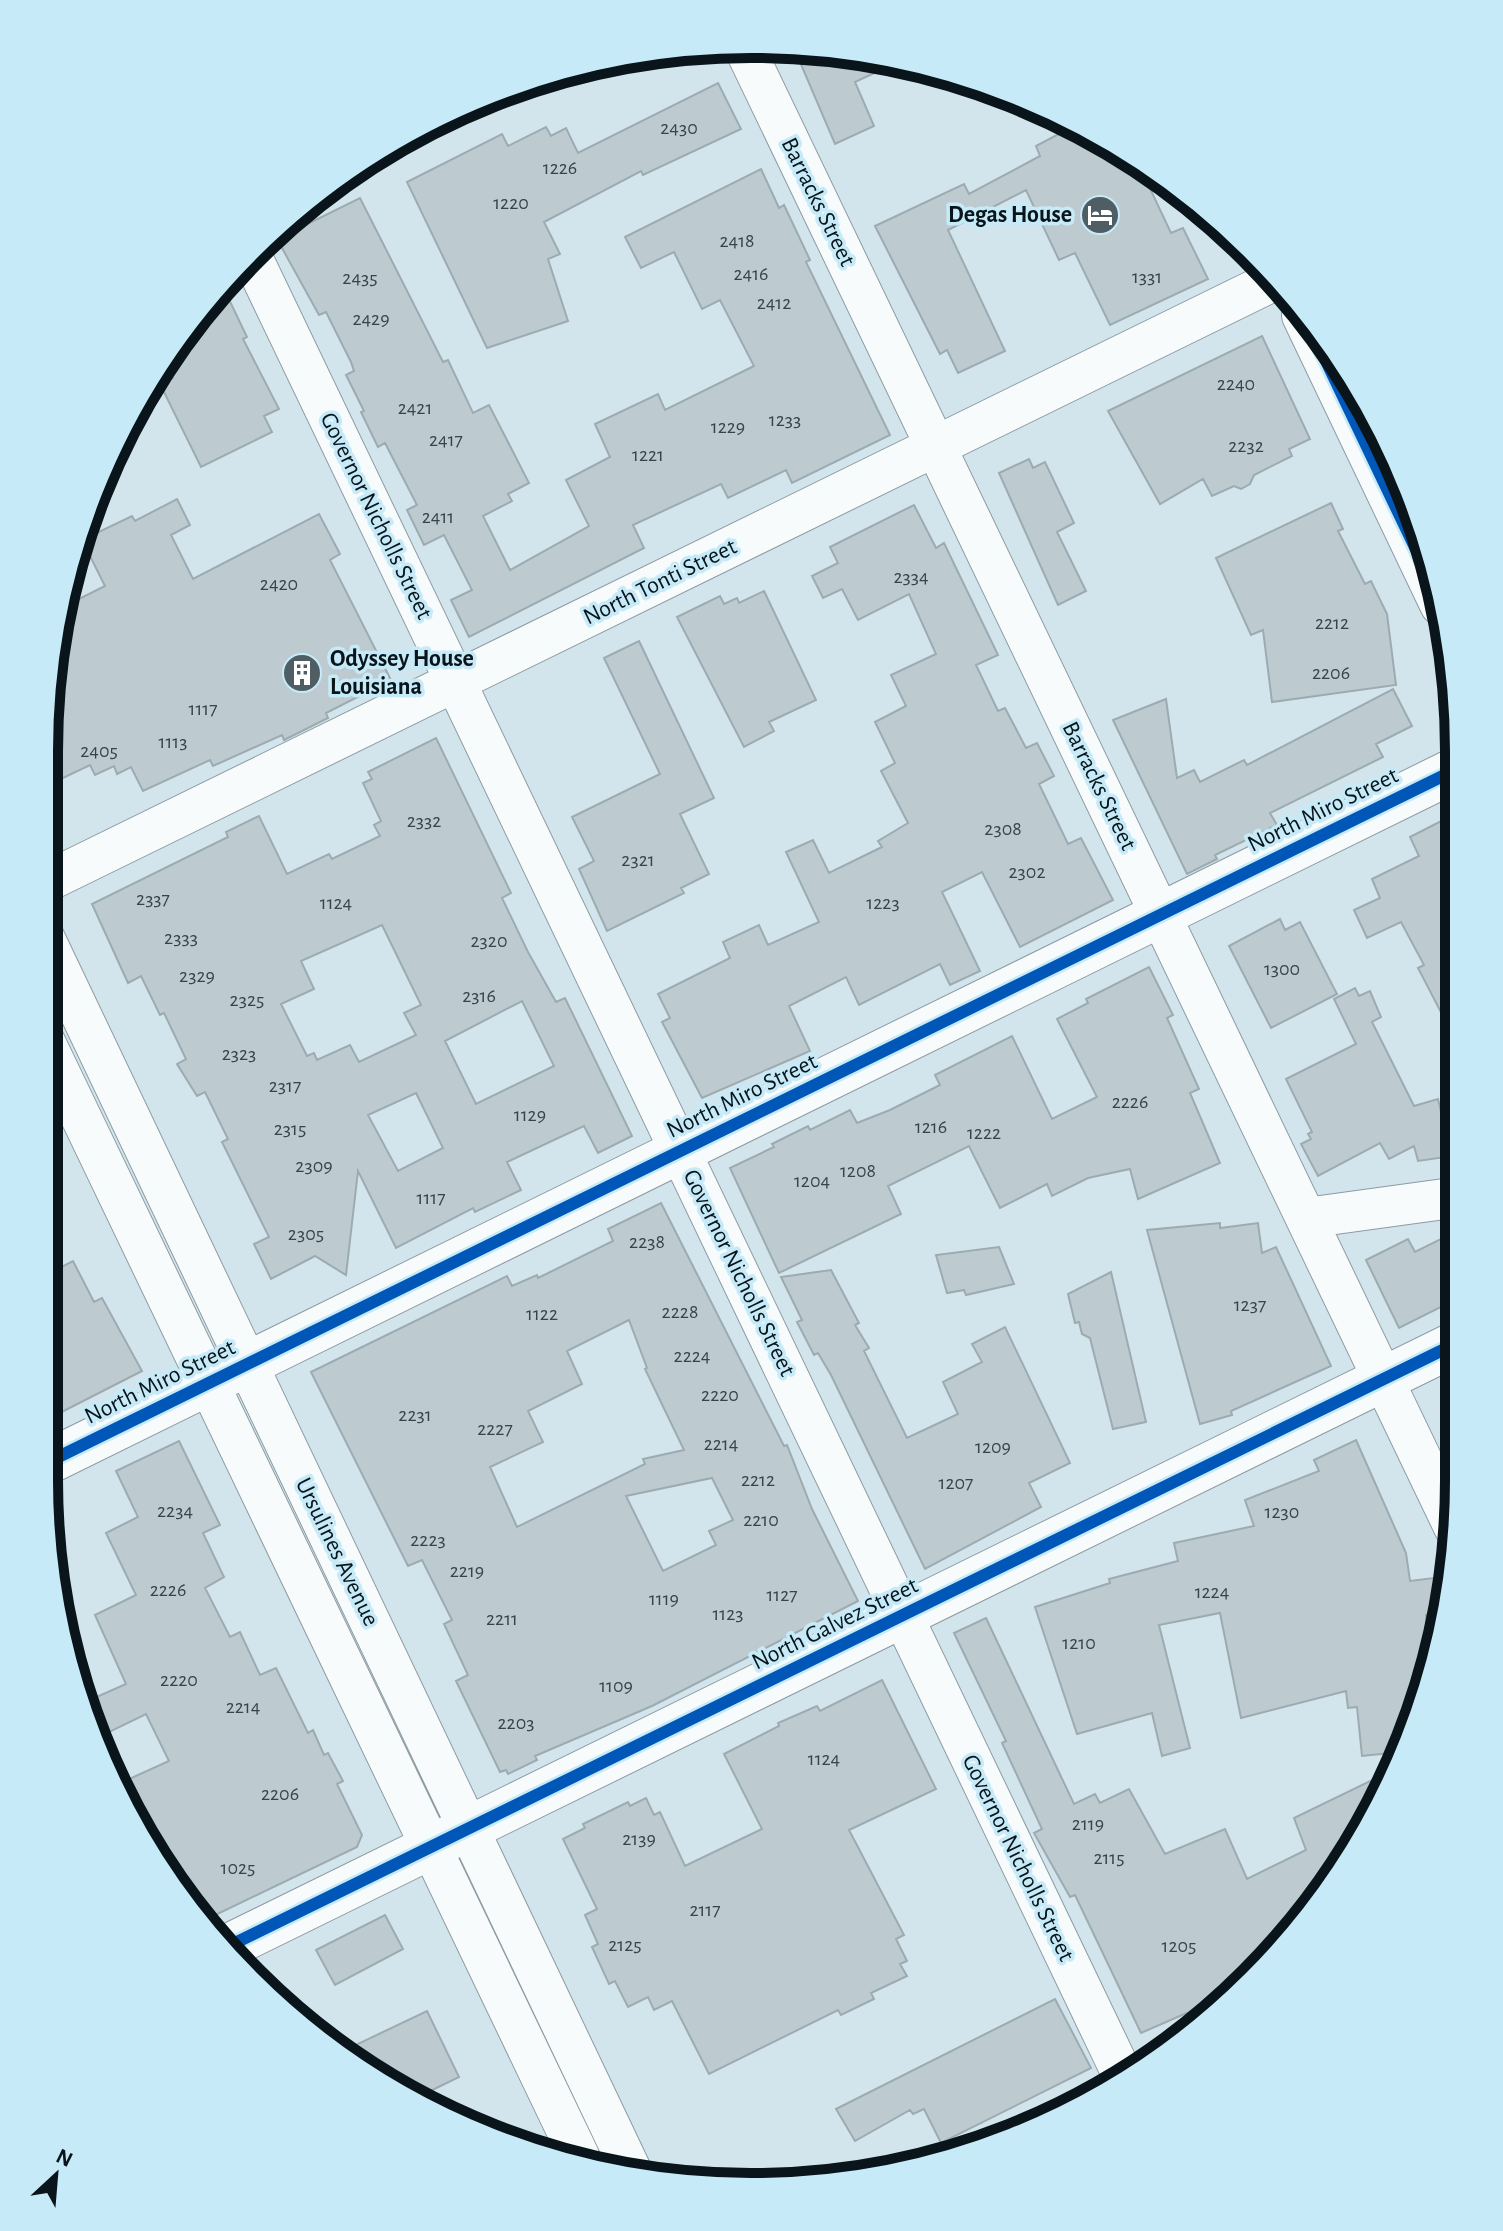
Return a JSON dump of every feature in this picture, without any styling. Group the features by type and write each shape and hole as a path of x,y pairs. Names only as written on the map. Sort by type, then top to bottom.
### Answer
{"street":[{"name":"Barracks Street","path":"749,58 1444,1507"},
{"name":"Governor Nicholls Street","path":"256,266 1119,2067"},
{"name":"North Tonti Street","path":"58,876 1265,285"},
{"path":"1330,369 1411,539"},
{"name":"North Miro Street","path":"58,1457 1445,775"},
{"name":"Ursulines Avenue","path":"58,966 247,1364 451,1837 577,2150"},
{"name":"Ursulines Avenue","path":"58,1069 209,1383 627,2162"},
{"path":"1306,1218 1445,1199"},
{"name":"North Galvez Street","path":"235,1943 1445,1349"}],"building":[{"path":"799,59 881,70 855,82 874,126 835,144"},
{"path":"718,83 741,129 643,175 641,171 544,222 560,254 548,259 568,321 487,348 407,182 502,134 508,146 546,127 551,136 566,128 578,153"},
{"path":"1062,132 1147,182 1171,233 1183,228 1208,279 1110,325 1075,253 1059,260 1026,190 948,230 1005,351 958,373 947,350 940,354 875,226 964,184 969,194 1040,156 1036,146"},
{"path":"761,169 779,208 784,205 810,260 806,262 890,435 792,483 786,470 728,498 721,484 633,525 644,548 469,637 451,600 472,590 444,535 424,545 407,510 417,505 385,443 378,447 346,375 354,371 351,362 326,312 319,315 280,244 293,231 360,198 443,362 448,360 473,413 489,405 529,483 508,494 512,501 483,516 510,570 589,526 566,480 610,457 595,424 658,394 665,410 754,366 720,300 702,309 674,252 641,268 625,237"},
{"path":"228,297 247,337 243,339 279,409 264,416 272,432 201,467 162,388 173,378 171,373 175,366"},
{"path":"1262,336 1310,439 1289,449 1292,456 1254,475 1250,484 1241,489 1234,486 1212,496 1203,479 1160,504 1108,411"},
{"path":"1029,459 1033,468 1045,462 1074,523 1057,532 1086,591 1058,605 999,473"},
{"path":"177,499 190,525 171,535 193,579 319,514 340,554 330,560 391,680 326,713 328,718 284,740 282,735 213,766 210,760 143,791 131,767 117,774 114,766 95,775 90,765 58,780 59,706 71,616 75,601 105,586 88,552 93,535 132,516 135,521"},
{"path":"1331,503 1343,529 1338,531 1365,584 1371,581 1387,614 1396,685 1272,702 1263,630 1251,635 1216,558"},
{"path":"914,505 936,548 944,543 998,655 976,665 998,711 1005,708 1026,748 1037,743 1054,776 1039,784 1068,844 1081,838 1113,900 1020,947 982,872 942,892 980,971 950,985 940,964 859,1005 846,977 789,1006 810,1051 702,1098 662,1022 670,1018 658,994 730,958 723,942 759,925 768,945 819,922 786,852 813,840 829,873 882,847 878,841 908,823 881,771 895,763 875,722 906,706 891,675 936,654 909,594 858,620 842,589 823,598 812,576 838,563 830,547"},
{"path":"764,591 816,700 769,722 774,731 744,747 677,617 720,596 724,604 737,598 739,603"},
{"path":"639,641 714,798 680,814 709,874 681,888 684,893 607,931 579,869 594,861 572,817 660,774 604,658"},
{"path":"1393,689 1412,726 1376,744 1383,757 1270,813 1277,825 1215,855 1217,859 1187,874 1113,720 1166,699 1177,778 1194,770 1200,782 1244,760 1247,765"},
{"path":"436,738 511,893 502,898 528,952 556,1002 565,998 632,1136 598,1153 584,1126 507,1162 521,1190 475,1212 473,1208 396,1248 358,1171 346,1275 315,1256 271,1279 254,1244 269,1237 222,1142 228,1139 205,1092 197,1096 177,1064 186,1059 164,1013 160,1015 141,976 128,983 92,904 228,837 226,832 259,816 287,874 329,854 332,859 380,836 374,825 381,821 363,783 372,779 368,772","holes":["382,925 421,1005 404,1013 416,1035 359,1062 350,1045 317,1060 314,1053 307,1056 281,1004 314,989 301,961","522,1001 554,1066 476,1104 445,1041","416,1093 443,1148 398,1171 368,1115"]},
{"path":"1445,819 1445,1020 1418,968 1424,965 1401,922 1367,938 1354,910 1380,898 1372,879 1419,856 1410,837"},
{"path":"1280,919 1285,930 1300,922 1337,994 1271,1028 1229,946"},
{"path":"1149,967 1173,1015 1167,1018 1199,1089 1190,1093 1220,1163 1138,1199 1130,1169 1088,1178 1052,1196 1047,1184 1000,1208 969,1146 888,1186 901,1214 779,1273 730,1168 808,1126 810,1130 850,1110 857,1123 890,1110 940,1085 935,1075 1012,1036 1052,1119 1097,1097 1057,1019 1088,1003 1086,999"},
{"path":"1355,988 1359,996 1370,991 1381,1017 1372,1022 1414,1106 1438,1099 1442,1116 1445,1115 1445,1157 1418,1161 1414,1146 1389,1159 1380,1143 1318,1176 1301,1144 1311,1139 1308,1134 1312,1132 1286,1079 1356,1044 1334,999"},
{"path":"661,1203 784,1446 787,1445 812,1509 858,1601 652,1706 535,1756 537,1760 508,1774 506,1770 500,1772 456,1681 468,1675 444,1624 452,1620 422,1560 408,1566 311,1372 507,1276 512,1286 537,1275 538,1278 613,1241 608,1229","holes":["629,1320 645,1369 684,1450 643,1459 645,1464 517,1527 490,1467 543,1442 528,1411 582,1384 567,1351","712,1478 733,1520 709,1531 716,1545 663,1571 626,1496"]},
{"path":"1220,1223 1220,1228 1258,1223 1262,1253 1276,1247 1331,1366 1231,1411 1232,1415 1200,1424 1147,1230"},
{"path":"1445,1237 1445,1305 1399,1328 1366,1260 1408,1239 1415,1252"},
{"path":"999,1247 1014,1284 966,1295 964,1290 947,1293 936,1255"},
{"path":"73,1261 94,1302 102,1298 142,1371 58,1414 58,1269"},
{"path":"831,1270 859,1323 855,1325 869,1348 864,1351 907,1438 958,1414 943,1382 982,1362 972,1344 1005,1327 1070,1463 1029,1483 1041,1507 925,1569 831,1375 818,1353 814,1355 797,1322 802,1320 781,1277"},
{"path":"1111,1272 1146,1422 1113,1429 1090,1338 1082,1334 1079,1322 1075,1323 1068,1294"},
{"path":"1356,1440 1406,1553 1410,1581 1438,1578 1432,1614 1426,1615 1428,1632 1421,1659 1388,1753 1362,1756 1357,1707 1348,1708 1346,1691 1241,1718 1220,1613 1159,1625 1190,1748 1162,1756 1152,1713 1077,1734 1035,1607 1110,1583 1109,1579 1178,1561 1174,1543 1254,1526 1245,1500 1319,1471 1314,1460"},
{"path":"179,1441 220,1525 203,1533 224,1577 205,1588 230,1637 240,1632 260,1675 276,1668 308,1733 313,1730 324,1755 328,1753 343,1781 337,1784 362,1835 357,1847 213,1916 175,1865 127,1780 169,1761 146,1714 107,1733 94,1698 126,1684 95,1615 136,1595 106,1533 138,1517 116,1471"},
{"path":"986,1618 1074,1804 1095,1794 1100,1803 1129,1789 1165,1854 1225,1829 1247,1879 1306,1850 1294,1818 1377,1778 1352,1826 1302,1902 1242,1970 1203,2006 1141,2033 1075,1895 1070,1897 1034,1833 1042,1829 1002,1743 1006,1741 954,1633"},
{"path":"882,1680 936,1789 849,1830 904,1935 896,1939 907,1961 900,1964 907,1976 871,1993 874,1999 841,2015 838,2010 709,2074 672,2001 654,2010 648,1997 628,2007 615,1981 609,1984 592,1947 598,1944 585,1915 597,1909 563,1839 585,1828 583,1824 628,1802 630,1806 646,1798 654,1815 660,1812 685,1866 762,1829 724,1754 779,1726 778,1723 817,1706 820,1711"},
{"path":"385,1915 403,1949 335,1985 316,1950"},
{"path":"1055,1999 1091,2068 941,2143 924,2109 913,2114 910,2110 855,2141 836,2109"},
{"path":"427,2011 459,2077 428,2092 353,2047"}],"cycle path":[{"path":"1330,369 1411,539"},
{"path":"58,1457 1445,775"},
{"path":"235,1943 1445,1349"}],"place":[{"name":"Degas House","path":"1100,215"},
{"name":"Odyssey House Louisiana","path":"302,673"}]}
